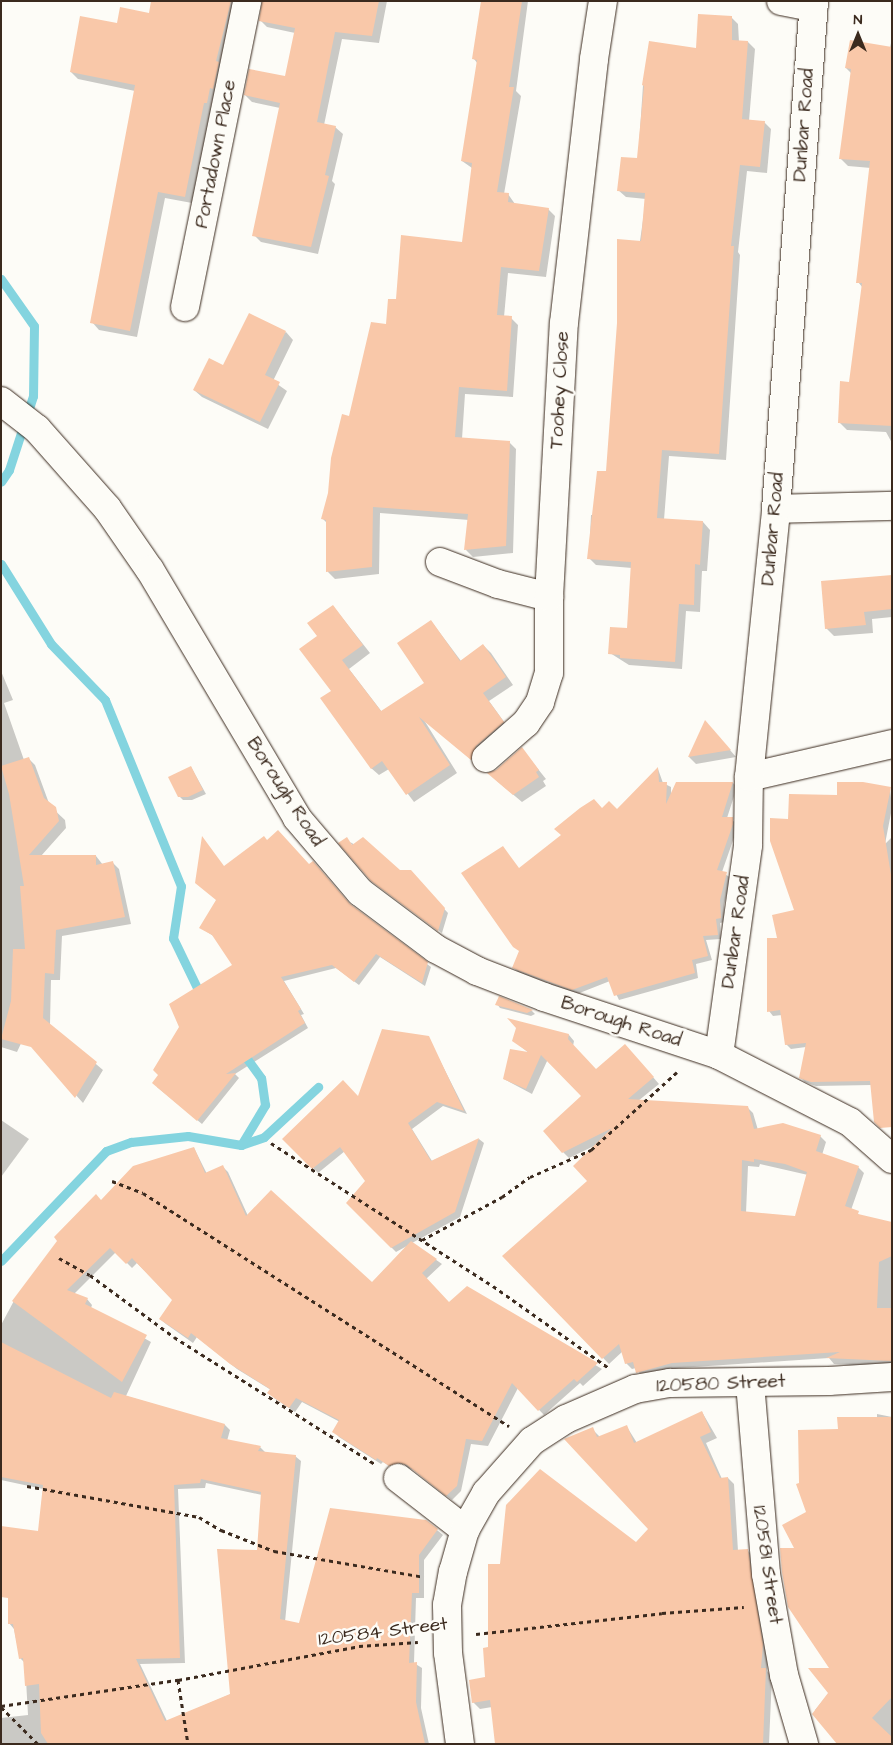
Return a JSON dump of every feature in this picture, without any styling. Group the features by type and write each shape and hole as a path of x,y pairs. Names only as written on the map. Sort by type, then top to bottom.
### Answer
{"street":[{"name":"Portadown Place","path":"184,307 246,1"},
{"name":"Toohey Close","path":"486,758 526,723 540,702 549,673 549,597 564,323 594,59 603,1"},
{"path":"781,1 813,4"},
{"name":"Dunbar Road","path":"708,1051 748,845 750,777 776,509 813,4"},
{"name":"Borough Road","path":"1,401 36,429 107,508 150,570 297,818 360,892 436,949 477,971 544,997 708,1051 850,1122 892,1159"},
{"path":"776,509 892,506"},
{"path":"440,562 498,584 549,597"},
{"path":"750,777 892,744"},
{"name":"120580 Street","path":"460,1744 448,1638 451,1582 465,1530 486,1493 532,1441 566,1419 635,1389 670,1382 750,1383 892,1377"},
{"name":"120581 Street","path":"750,1383 754,1463 771,1605 784,1674 804,1744"},
{"path":"398,1478 465,1530"}],"path":[{"path":"421,1240 502,1197 530,1177 591,1150 708,1051"},
{"path":"271,1143 568,1336 635,1389"},
{"path":"112,1181 143,1193 532,1441"},
{"path":"59,1258 90,1275 181,1342 398,1478"},
{"path":"27,1486 199,1517 221,1530 274,1551 451,1582"},
{"name":"120584 Street","path":"1,1706 178,1680 359,1646 448,1638 662,1613 771,1605"},
{"path":"178,1680 188,1744"},
{"path":"1,1706 38,1744"}],"building":[{"path":"151,1 231,1 216,61 219,62 213,89 210,88 207,103 204,103 185,197 158,192 130,331 90,323 135,85 70,72 80,16 117,23 120,7 149,13"},
{"path":"262,1 379,1 372,36 335,32 317,122 336,126 325,175 329,176 311,247 252,236 280,103 244,95 249,69 285,76 295,28 259,21"},
{"path":"481,1 522,1 509,87 514,87 497,192 509,193 508,202 549,208 539,271 501,267 497,315 512,316 507,391 459,387 455,437 510,441 506,546 464,550 468,514 373,507 372,567 326,572 326,520 321,519 328,493 331,458 342,414 349,416 371,322 386,324 388,299 396,299 401,235 462,242 472,163 461,161 477,60 472,59"},
{"path":"698,14 732,16 732,40 748,41 742,119 765,121 760,167 740,165 731,246 734,246 719,454 662,450 657,518 703,521 700,565 695,564 694,605 679,604 675,662 620,658 620,655 608,654 610,627 627,628 631,562 587,559 597,471 606,471 617,323 617,239 641,241 645,193 617,191 621,157 637,158 644,86 642,85 649,41 696,48"},
{"path":"850,40 892,47 892,426 838,423 840,381 849,382 862,283 856,283 870,161 839,159 851,69 845,68"},
{"path":"249,313 286,331 265,375 280,382 260,422 193,390 209,358 223,365"},
{"path":"892,575 892,609 864,612 866,625 825,629 821,581"},
{"path":"333,605 363,645 342,660 381,711 424,683 397,643 431,620 460,661 483,644 506,677 483,693 504,722 476,746 471,760 419,717 450,765 406,795 382,761 371,769 320,698 331,691 299,649 317,636 307,623"},
{"path":"705,720 731,750 688,757"},
{"path":"522,747 539,770 536,772 539,777 513,795 487,773 496,770"},
{"path":"29,757 44,798 56,807 59,821 29,855 96,855 96,865 113,861 125,917 56,930 54,974 45,973 43,1018 97,1062 75,1098 31,1047 1,1039 11,1001 13,949 25,949 20,886 24,886 9,794 1,766"},
{"path":"191,766 203,790 188,797 178,797 168,777"},
{"path":"658,767 659,782 667,782 666,804 676,782 733,782 722,817 733,817 733,824 717,870 727,872 720,900 721,918 716,919 718,935 703,936 708,956 692,960 695,973 614,996 607,977 572,990 512,968 519,951 513,947 461,873 503,846 519,868 561,835 554,829 580,808 594,799 602,808 609,801 617,809"},
{"path":"837,782 863,782 891,787 883,826 892,881 892,1127 880,1128 874,1122 870,1081 811,1082 799,1078 806,1043 785,1045 780,1010 767,1012 767,938 777,938 772,915 794,910 770,841 770,818 788,819 789,794 837,795"},
{"path":"278,830 309,864 313,861 350,904 428,962 422,983 376,954 354,982 332,965 281,977 301,1009 298,1011 305,1023 226,1074 236,1073 197,1121 152,1083 158,1075 153,1070 179,1027 169,1004 232,965 212,935 199,928 216,900 195,883 202,836 224,866 264,836 267,840"},
{"path":"347,837 352,845 363,837 400,870 411,870 445,908 438,931 371,881 338,843"},
{"path":"499,996 533,1010 527,1013 495,1005"},
{"path":"507,1018 569,1034 568,1039 596,1069 625,1044 654,1077 628,1099 748,1106 754,1129 783,1123 821,1135 816,1151 859,1166 845,1206 859,1211 858,1214 892,1222 892,1256 879,1262 877,1308 892,1308 892,1361 826,1358 840,1352 672,1363 636,1373 633,1362 625,1364 619,1344 602,1359 502,1256 587,1181 573,1166 612,1128 562,1153 543,1131 581,1096 541,1055 526,1089 503,1079 510,1049 528,1052 512,1041 516,1028","holes":["754,1159 785,1164 807,1172 795,1216 741,1211 742,1160 754,1162"]},
{"path":"382,1029 429,1036 464,1111 437,1102 408,1123 431,1161 479,1138 455,1212 391,1248 346,1203 365,1181 340,1147 312,1169 282,1139 343,1080 358,1096"},
{"path":"194,1147 205,1173 223,1165 246,1216 271,1190 372,1282 411,1241 437,1259 422,1273 449,1302 467,1286 598,1363 577,1382 574,1379 538,1411 512,1383 482,1441 466,1439 457,1486 446,1496 407,1465 400,1463 389,1466 377,1458 376,1460 332,1432 339,1420 296,1398 289,1408 267,1393 270,1389 230,1364 191,1333 188,1338 159,1319 172,1300 132,1258 126,1264 110,1248 67,1290 88,1298 85,1304 147,1335 122,1382 12,1301 57,1241 54,1237 96,1194 101,1200 133,1166"},
{"path":"1,1342 111,1398 114,1392 225,1424 221,1438 261,1446 258,1451 296,1455 280,1619 299,1623 330,1508 426,1520 438,1529 419,1555 419,1593 412,1593 409,1663 417,1662 416,1702 425,1744 48,1744 41,1733 39,1684 25,1686 23,1658 19,1659 13,1624 8,1624 8,1598 1,1597 1,1526 38,1531 43,1485 1,1477","holes":["201,1479 261,1492 257,1550 217,1549 230,1694 165,1721 136,1659 180,1658 174,1485 200,1483"]},
{"path":"702,1411 711,1432 700,1437 720,1478 728,1477 733,1550 748,1549 763,1644 761,1668 766,1668 763,1744 495,1744 490,1700 472,1703 469,1680 485,1677 483,1648 488,1647 488,1564 500,1564 506,1505 540,1469 636,1542 648,1529 564,1439 593,1427 597,1437 627,1425 634,1443"},
{"path":"837,1417 892,1417 892,1697 872,1718 892,1737 892,1744 837,1744 812,1714 828,1693 808,1668 829,1668 788,1607 782,1572 780,1548 794,1548 782,1525 806,1512 796,1484 799,1483 798,1430 838,1429"}],"waterway":[{"path":"1,279 34,326 33,396 9,470 1,482"},
{"path":"1,564 51,644 105,700 181,886 173,938 201,996"},
{"path":"1,1261 106,1151 131,1142 188,1136 241,1145 265,1105 261,1078 242,1052"},
{"path":"241,1145 264,1137 318,1087"}]}
